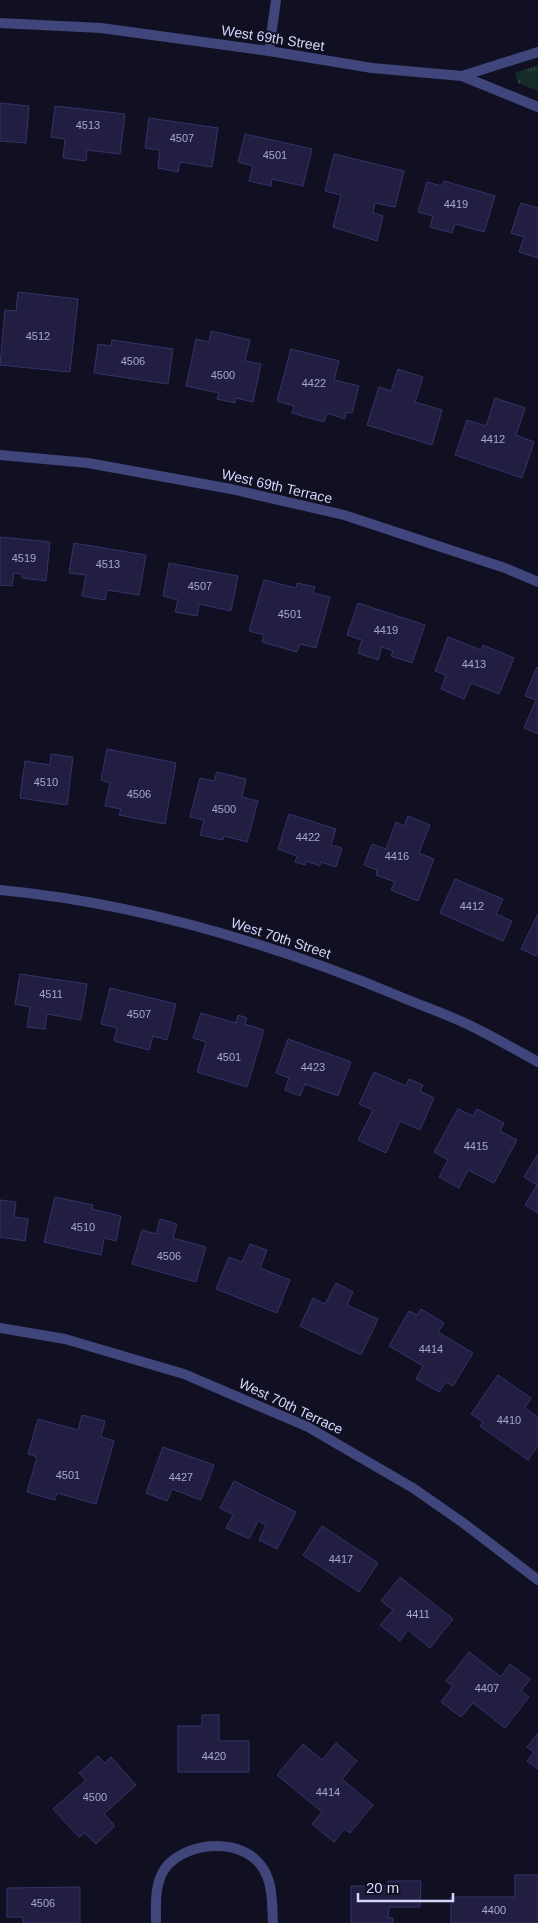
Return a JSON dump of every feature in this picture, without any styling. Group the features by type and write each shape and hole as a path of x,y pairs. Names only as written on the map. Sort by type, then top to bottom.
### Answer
{"street":[{"path":"269,50 276,0"},
{"name":"West 69th Street","path":"0,23 101,28 269,50 372,68 462,76 538,52"},
{"path":"462,76 538,107"},
{"name":"West 69th Terrace","path":"0,455 97,465 231,489 344,515 506,568 538,582"},
{"name":"West 70th Street","path":"0,890 39,894 151,914 257,943 338,970 471,1026 538,1062"},
{"name":"West 70th Terrace","path":"0,1328 65,1339 184,1374 308,1427 413,1488 462,1522 538,1580"},
{"path":"156,1923 156,1895 166,1868 190,1851 204,1847 221,1846 237,1849 248,1855 264,1870 271,1895 273,1923"}],"green space":[{"path":"538,65 538,91 518,83 515,73"}],"building":[{"path":"0,103 29,106 26,143 0,141"},
{"path":"55,106 125,114 120,154 87,150 86,161 63,158 65,139 51,137"},
{"path":"149,118 218,128 212,167 180,162 178,172 158,168 160,150 145,148"},
{"path":"245,134 312,149 303,186 272,179 271,186 249,181 253,166 238,162"},
{"path":"334,154 404,171 395,207 375,203 373,213 383,216 377,241 333,227 341,195 325,191"},
{"path":"444,181 495,196 484,232 455,224 452,233 430,227 433,216 418,212 427,182 442,186"},
{"path":"521,203 538,208 538,258 519,252 524,237 511,233"},
{"path":"18,292 78,299 70,372 0,365 5,310 16,311"},
{"path":"211,331 250,340 245,361 261,364 253,402 236,398 235,403 217,399 219,393 186,386 196,339 209,342"},
{"path":"112,340 173,349 168,384 94,373 98,344 111,346"},
{"path":"291,349 339,361 334,380 359,386 352,413 346,412 345,419 327,413 324,422 292,413 294,406 277,401"},
{"path":"398,369 423,377 415,402 442,410 432,445 367,425 379,387 391,391"},
{"path":"495,398 525,408 516,435 534,442 522,478 455,455 467,420 486,426"},
{"path":"0,537 50,542 46,581 22,578 22,574 14,573 12,586 0,585"},
{"path":"74,543 146,555 139,595 107,590 105,600 82,596 86,575 69,573"},
{"path":"169,563 238,576 231,611 199,604 197,616 175,612 178,600 163,596"},
{"path":"264,580 296,588 297,583 315,587 313,593 330,597 316,648 300,644 297,652 262,642 264,635 249,631"},
{"path":"358,603 425,625 412,663 391,656 393,651 382,647 378,660 358,653 362,640 347,635"},
{"path":"448,637 481,650 483,645 514,658 499,694 471,683 464,699 441,689 446,675 435,671"},
{"path":"537,667 538,734 524,728 536,700 525,696"},
{"path":"107,749 176,763 165,824 119,815 121,809 105,806 110,783 101,780"},
{"path":"51,754 73,757 67,805 20,798 25,761 50,765"},
{"path":"217,772 246,779 242,797 258,801 247,842 224,836 223,840 200,835 204,820 190,817 200,778 214,781"},
{"path":"289,814 336,829 331,845 342,848 336,867 321,862 320,866 306,861 305,865 295,862 297,856 278,849"},
{"path":"408,816 430,825 419,853 434,859 418,901 391,890 395,882 376,875 377,870 364,865 372,844 386,849 396,822 404,826"},
{"path":"455,879 503,899 496,914 512,921 503,941 440,913"},
{"path":"538,914 538,952 536,956 521,949"},
{"path":"20,974 87,984 81,1020 47,1014 45,1029 27,1027 30,1007 15,1004"},
{"path":"110,988 176,1004 167,1040 153,1036 149,1050 114,1041 117,1028 101,1024"},
{"path":"201,1013 236,1023 238,1015 247,1018 245,1024 264,1030 247,1087 197,1072 206,1042 193,1038"},
{"path":"288,1039 351,1062 338,1096 305,1084 300,1096 285,1090 289,1078 276,1073"},
{"path":"374,1072 406,1086 409,1079 423,1085 420,1091 434,1098 420,1130 400,1121 386,1153 358,1140 373,1110 359,1104"},
{"path":"458,1109 473,1116 477,1109 504,1123 500,1131 517,1140 494,1183 468,1170 459,1188 439,1177 448,1160 434,1152"},
{"path":"538,1154 538,1213 525,1205 537,1185 524,1177"},
{"path":"55,1197 93,1205 92,1209 121,1216 116,1241 104,1238 101,1255 44,1242"},
{"path":"0,1200 16,1202 14,1217 28,1219 25,1241 0,1237"},
{"path":"160,1219 177,1224 173,1238 206,1247 196,1282 132,1264 142,1230 156,1234"},
{"path":"250,1244 267,1250 260,1268 290,1280 277,1313 216,1289 229,1257 242,1262"},
{"path":"336,1283 353,1292 347,1305 378,1319 361,1355 300,1326 313,1298 325,1304"},
{"path":"421,1309 444,1323 438,1332 473,1353 453,1386 446,1382 439,1392 416,1379 423,1366 389,1346 409,1311 417,1315"},
{"path":"498,1375 531,1398 525,1408 538,1417 538,1446 528,1460 480,1426 483,1422 471,1414"},
{"path":"82,1415 105,1421 101,1437 114,1441 96,1504 57,1493 55,1500 27,1492 37,1457 28,1454 38,1419 78,1430"},
{"path":"163,1447 214,1465 201,1500 172,1489 167,1501 146,1493"},
{"path":"234,1481 296,1512 277,1549 259,1540 266,1525 258,1521 249,1539 226,1528 233,1515 220,1508"},
{"path":"322,1526 378,1563 359,1592 303,1555"},
{"path":"400,1577 453,1619 430,1648 408,1630 400,1641 380,1625 393,1610 381,1601"},
{"path":"469,1652 501,1677 510,1664 530,1679 521,1691 529,1697 505,1728 473,1703 461,1717 441,1702 453,1686 446,1681"},
{"path":"202,1715 219,1715 219,1741 249,1741 249,1772 178,1772 178,1726 202,1726"},
{"path":"538,1733 538,1769 527,1761 534,1752 527,1747"},
{"path":"336,1743 357,1761 342,1779 373,1805 350,1833 344,1829 334,1842 312,1824 322,1812 277,1775 303,1744 322,1760"},
{"path":"98,1756 105,1763 111,1757 136,1785 104,1814 115,1826 96,1844 85,1833 79,1837 53,1809 86,1780 79,1773"},
{"path":"515,1875 538,1875 538,1923 451,1923 451,1897 515,1897"},
{"path":"388,1881 421,1881 420,1907 389,1907 388,1918 393,1918 393,1923 351,1923 351,1886 388,1886"},
{"path":"80,1887 80,1923 23,1923 23,1917 7,1917 7,1888"}]}
